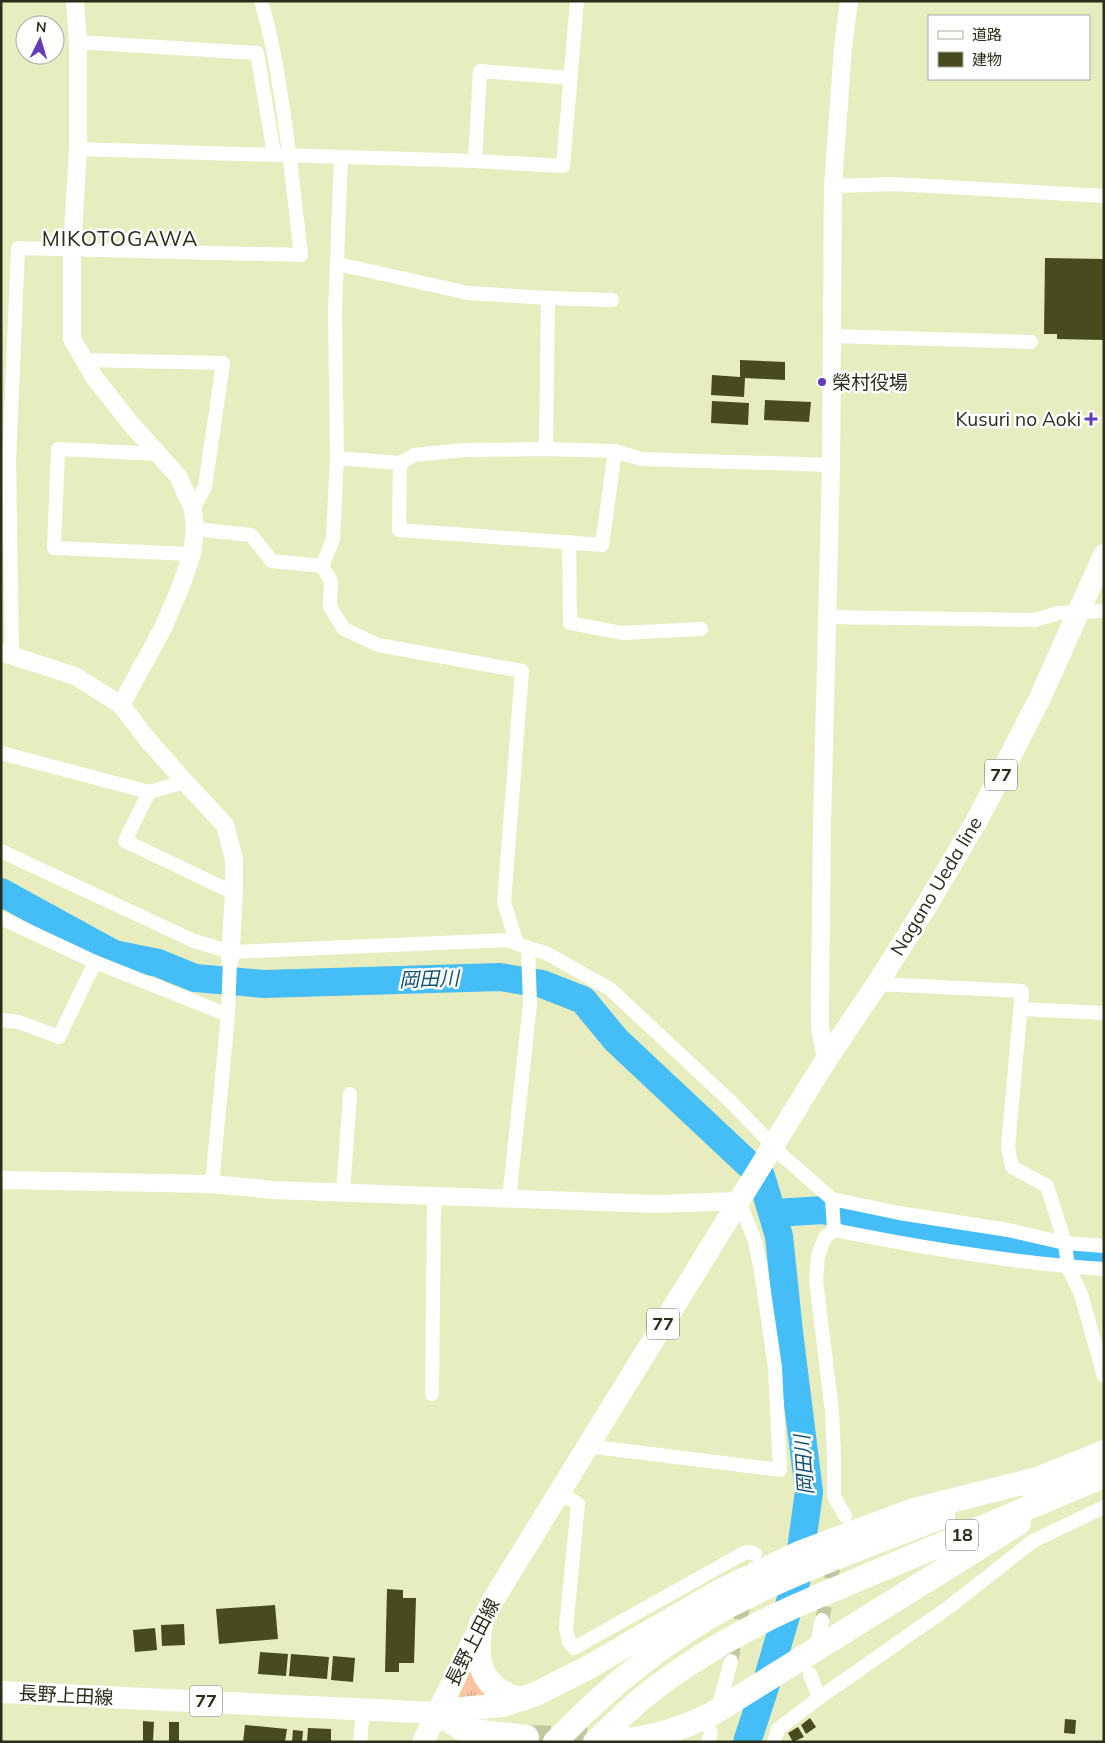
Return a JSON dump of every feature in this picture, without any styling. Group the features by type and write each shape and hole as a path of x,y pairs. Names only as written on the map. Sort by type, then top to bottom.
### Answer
{"highway":[{"path":"556,1742 590,1706 641,1663 729,1606 752,1596 831,1550 914,1510 1041,1478 1104,1452"},
{"name":"18","path":"595,1742 639,1701 661,1684 690,1663 744,1631 820,1594 1104,1476"},
{"path":"623,1740 662,1734 679,1729 723,1703 811,1658 1069,1490"},
{"path":"437,1712 490,1707 522,1699 551,1687 581,1671 718,1592 756,1563 799,1553 831,1550"},
{"path":"481,1623 478,1654 481,1669 500,1690 522,1699"},
{"path":"437,1712 460,1728 527,1737"}],"main road":[{"name":"Nagano Ueda line","path":"739,1201 826,1060 925,908 980,814 1040,700 1104,555"},
{"name":"長野上田線","path":"1,1692 437,1712 493,1600 739,1201"},
{"name":"77","path":"423,1742 437,1712"},
{"name":"77","path":"437,1712 438,1742"}],"street":[{"path":"75,1 78,42 78,149 72,250 72,339 94,377 178,476 194,509 195,529 192,554 181,586 163,628 121,705"},
{"path":"212,1184 228,1015 234,893 234,859 225,825 147,739 121,705 75,676 6,653 9,461 18,248 301,255 290,155 272,44 261,1"},
{"path":"78,149 474,161 563,166 577,1"},
{"path":"826,1060 820,1028 820,997 826,617 831,465 833,186 843,47 849,1"},
{"path":"78,42 257,52 274,154"},
{"path":"474,161 480,71 570,78"},
{"path":"322,566 333,539 337,458 335,313 341,157"},
{"path":"833,186 893,184 1104,196"},
{"path":"338,264 468,293 612,300"},
{"path":"546,449 548,298"},
{"path":"831,336 1031,342"},
{"path":"83,360 223,363 205,487 194,509"},
{"path":"160,454 58,449 54,548 192,554"},
{"path":"337,458 400,463 414,455 464,450 546,449 615,451 640,459 831,465"},
{"path":"400,463 399,530 602,545 615,451"},
{"path":"195,529 250,535 272,561 322,566"},
{"path":"569,542 570,623 622,633 701,629"},
{"path":"322,566 331,580 330,608 344,629 378,645 522,671 504,902 522,946 530,1003 509,1199"},
{"path":"826,617 1035,620 1058,613 1104,611"},
{"path":"1,753 149,792 185,782"},
{"path":"149,792 125,842 234,893"},
{"path":"1,850 194,941 230,956 508,940 546,953 610,989 694,1066 784,1157 832,1202 1008,1230 1065,1245 1104,1246"},
{"path":"1,918 94,962 228,1015"},
{"path":"1,1020 19,1022 59,1037 94,962"},
{"path":"877,984 1022,991 1008,1147 1012,1166 1047,1186 1065,1245 1067,1264 1081,1294 1104,1376"},
{"path":"1020,1009 1104,1013"},
{"path":"343,1192 350,1094"},
{"path":"1,1180 212,1184 272,1190 656,1204 739,1201 750,1228 760,1264 774,1367 780,1470 588,1446"},
{"path":"432,1394 434,1195"},
{"path":"832,1202 834,1226 824,1237 818,1256 816,1280 832,1412 834,1496 845,1516"},
{"path":"834,1226 904,1244 1104,1269"},
{"path":"559,1492 578,1504 566,1628 569,1642 574,1648 744,1553 750,1552 756,1563"},
{"path":"774,1742 778,1729 949,1607 1033,1541 1104,1507"},
{"path":"819,1698 811,1658 822,1620"},
{"path":"723,1703 731,1661"},
{"path":"360,1742 363,1708"}],"green space":[{"path":"471,1668 496,1698 458,1699"}],"building":[{"path":"1045,258 1104,259 1104,340 1057,339 1057,334 1044,334"},
{"path":"740,360 785,362 785,380 745,378 744,397 711,395 712,375 740,377"},
{"path":"765,400 811,402 809,422 764,420"},
{"path":"712,401 749,403 748,425 711,423"},
{"path":"387,1589 403,1590 403,1598 416,1598 414,1663 399,1663 399,1672 385,1672"},
{"path":"275,1605 278,1639 219,1644 216,1609"},
{"path":"184,1624 185,1645 162,1646 161,1625"},
{"path":"155,1628 157,1650 135,1652 133,1630"},
{"path":"260,1652 288,1654 286,1676 258,1674"},
{"path":"291,1654 329,1657 327,1679 289,1676"},
{"path":"333,1656 355,1658 353,1682 331,1680"},
{"path":"810,1718 816,1727 806,1734 801,1725"},
{"path":"1065,1719 1076,1720 1075,1734 1064,1733"},
{"path":"143,1721 154,1722 153,1742 143,1742"},
{"path":"169,1722 179,1722 179,1742 169,1742"},
{"path":"245,1725 287,1729 285,1742 243,1742"},
{"path":"798,1727 804,1737 793,1742 788,1733"},
{"path":"308,1728 331,1729 331,1742 307,1742"},
{"path":"293,1730 303,1731 302,1742 292,1742"}],"waterway":[{"name":"岡田川","path":"1,892 114,954 158,963 195,978 264,984 500,977 542,984 583,1000 616,1040 761,1176 779,1236 809,1492 797,1578 747,1742"},
{"name":"岡田川","path":"774,1213 824,1210 924,1236 1050,1254 1104,1258"}],"tunnel":[{"path":"731,1661 755,1554"},
{"path":"822,1620 836,1554"},
{"path":"527,1737 616,1740"}],"place":[{"name":"榮村役場","path":"822,382"},
{"name":"Kusuri no Aoki","path":"1091,419"}],"district":[{"name":"MIKOTOGAWA","path":"120,239"}]}
